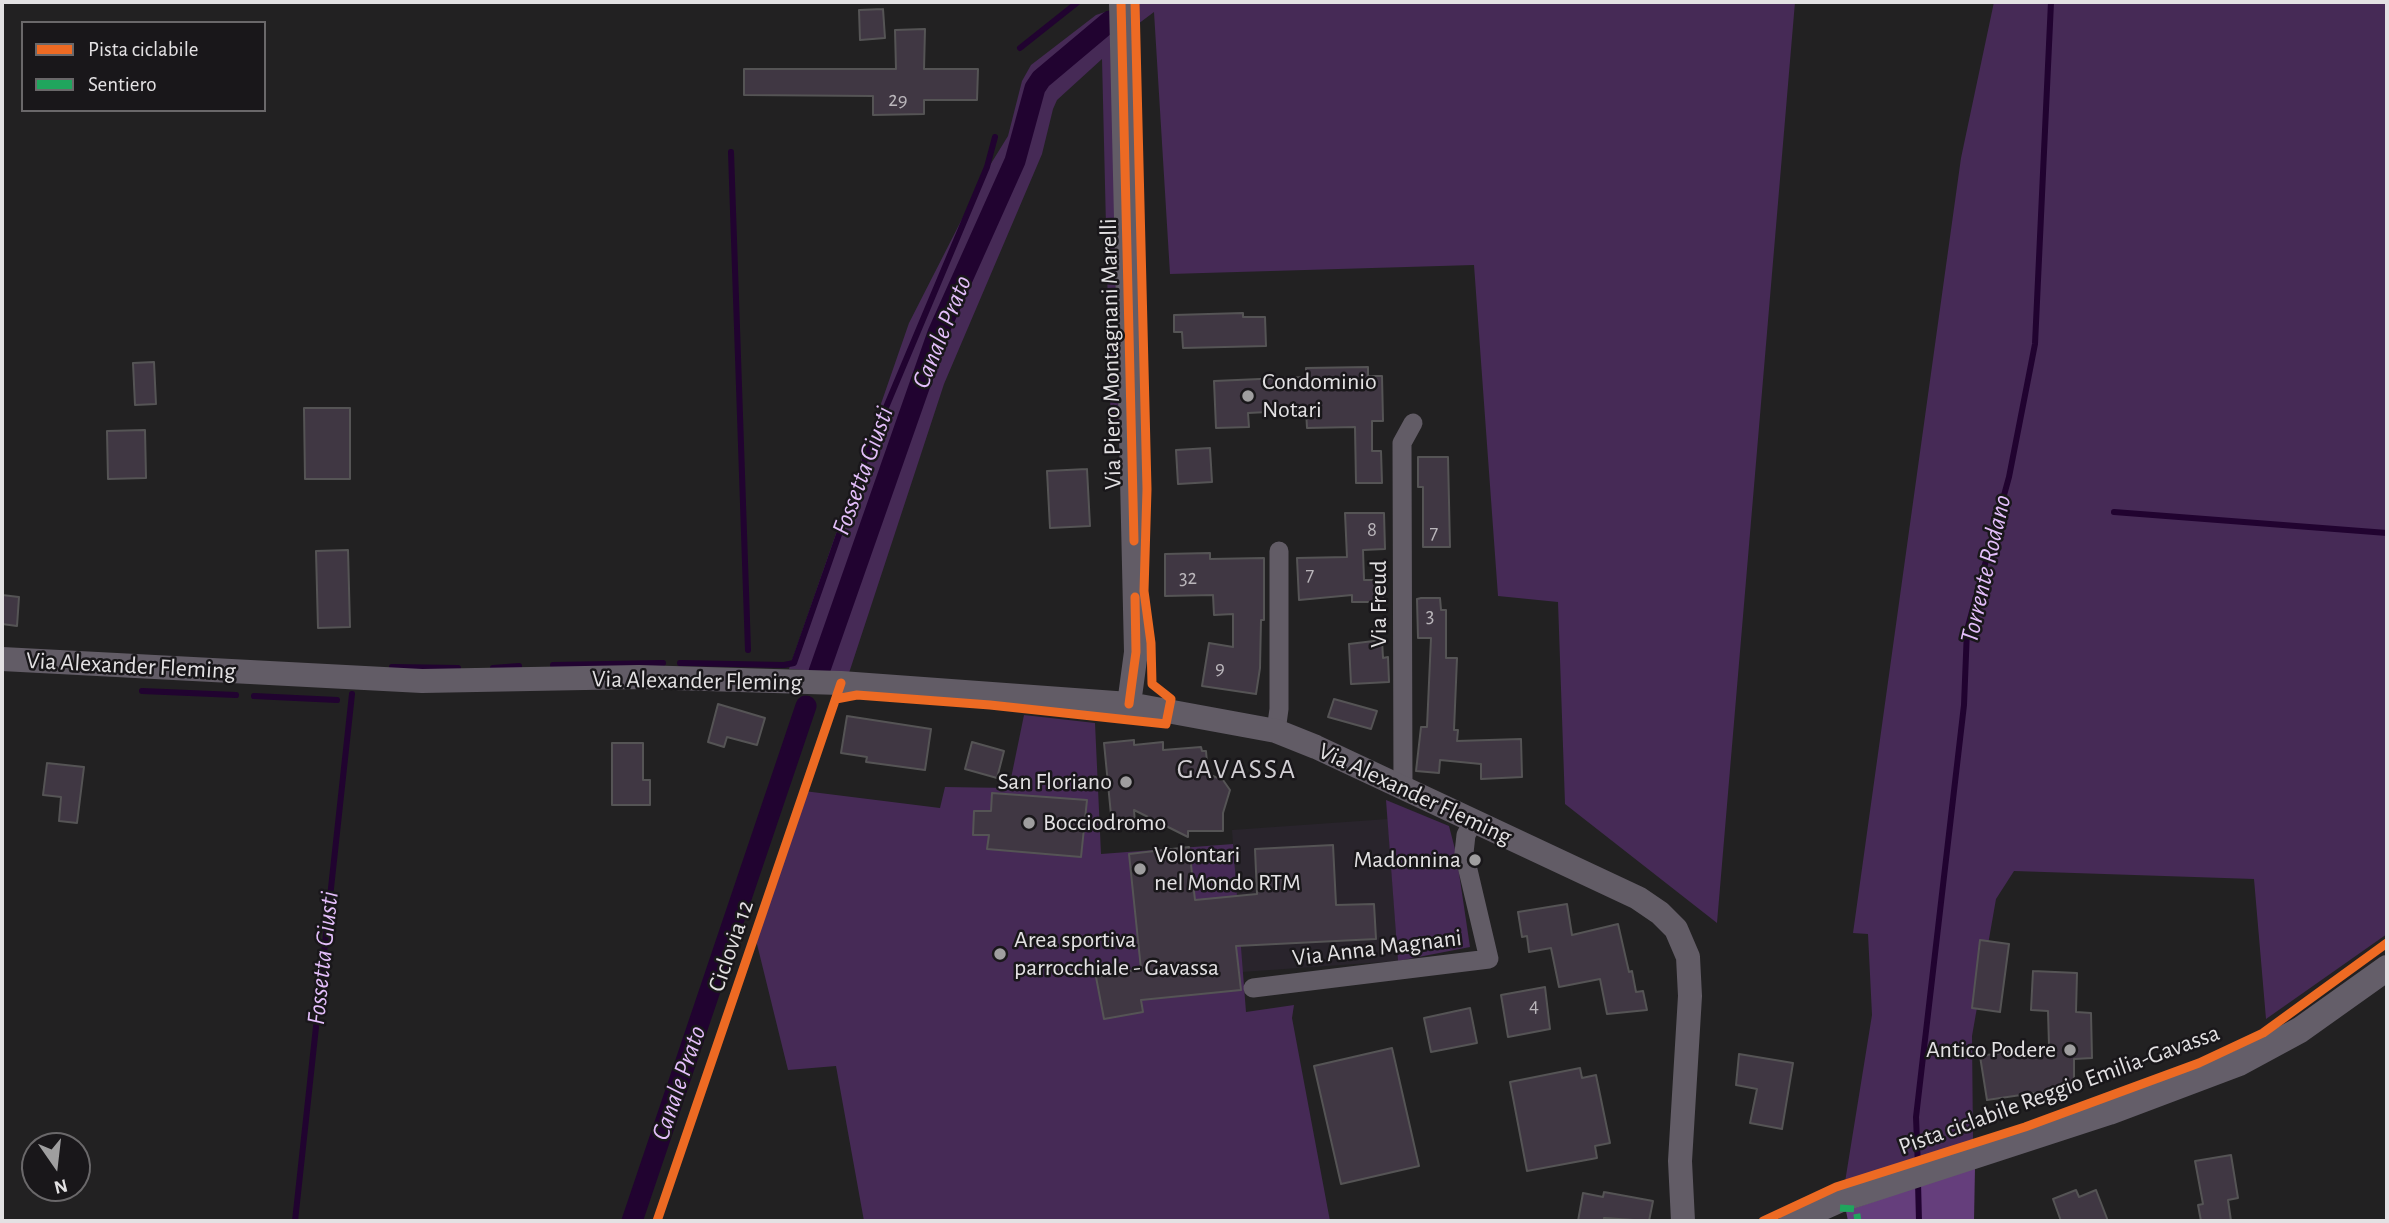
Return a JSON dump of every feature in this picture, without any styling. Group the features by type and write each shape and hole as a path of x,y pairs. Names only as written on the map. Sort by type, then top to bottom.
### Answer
{"main road":[{"path":"1792,1221 1839,1200 2131,1104 2239,1063 2300,1030 2387,968"}],"street":[{"name":"Via Piero Montagnani Marelli","path":"1121,2 1136,652 1129,704"},
{"name":"Via Freud","path":"1403,788 1402,443 1413,423"},
{"path":"1276,731 1279,709 1279,551"},
{"name":"Via Alexander Fleming","path":"2,659 422,681 741,679 858,684 1129,704 1276,731 1474,820 1638,898 1660,913 1684,941 1688,957 1690,996 1680,1161 1683,1221"},
{"name":"Via Anna Magnani","path":"1253,988 1489,959 1464,853 1466,835 1474,820"}],"shaded area":[{"path":"1121,2 1795,2 1717,923 1565,804 1558,602 1498,596 1474,265 1170,274 1154,12 1122,36"},
{"path":"1994,2 2387,2 2387,934 2266,1019 2254,879 2014,871 1996,899 1972,1036 1973,1141 1845,1182 1872,1015 1868,934 1853,933 1961,158"},
{"path":"1105,12 1112,15 1123,436 1111,436 1102,59 1057,100 1053,109 1042,154 944,384 849,673 789,669 909,323 987,170 1008,136 1022,81 1031,65 1096,15"},
{"name":"Area sportiva parrocchiale - Gavassa","path":"1024,715 1095,723 1101,854 1233,844 1246,1012 1294,1005 1292,1018 1330,1221 864,1221 836,1066 788,1070 755,936 804,791 940,808 945,787 1009,788"},
{"path":"1386,800 1449,826 1456,853 1470,947 1398,961"},
{"path":"1388,819 1398,961 1242,972 1232,830"},
{"path":"1975,1167 1974,1221 1848,1221 1846,1211"}],"building":[{"path":"883,9 885,38 860,40 859,10"},
{"path":"925,29 924,69 978,69 977,100 924,100 924,114 873,115 873,96 744,95 744,69 896,69 895,30"},
{"path":"1243,313 1243,317 1265,317 1266,346 1183,348 1182,332 1174,332 1174,315"},
{"path":"154,362 156,404 135,405 133,363"},
{"path":"1368,367 1368,376 1382,376 1383,421 1372,421 1372,451 1381,451 1382,483 1356,483 1355,427 1307,428 1306,410 1248,413 1249,427 1216,428 1214,381 1306,377 1306,368"},
{"path":"304,408 350,408 350,479 305,479"},
{"path":"145,430 146,478 108,479 107,431"},
{"path":"1210,448 1212,482 1178,484 1176,450"},
{"path":"1418,457 1448,457 1450,547 1423,547 1423,487 1418,487"},
{"path":"1087,469 1090,526 1050,528 1047,471"},
{"path":"1345,513 1384,513 1385,549 1363,550 1364,580 1383,580 1383,602 1352,602 1352,595 1299,600 1297,558 1347,557"},
{"path":"348,550 350,627 318,628 316,551"},
{"path":"1210,553 1210,559 1264,558 1264,620 1261,620 1260,668 1256,694 1202,686 1209,643 1233,647 1233,614 1214,615 1213,595 1165,596 1165,554"},
{"path":"2,595 19,597 17,626 2,624"},
{"path":"1440,598 1441,610 1446,610 1446,658 1457,658 1454,730 1458,730 1457,741 1521,739 1522,777 1481,779 1481,764 1440,760 1439,773 1416,771 1421,727 1427,727 1431,638 1418,638 1417,599"},
{"path":"1382,640 1383,658 1388,657 1389,682 1351,684 1349,644"},
{"path":"1334,699 1377,711 1371,729 1328,717"},
{"path":"718,704 765,718 757,745 727,737 724,747 708,742"},
{"path":"847,716 931,729 925,770 866,762 867,757 841,753"},
{"path":"1134,740 1134,745 1163,742 1163,750 1201,747 1202,751 1206,751 1208,774 1223,780 1230,790 1223,813 1223,831 1188,831 1188,837 1134,810 1135,823 1112,825 1104,743"},
{"path":"972,742 1004,751 997,778 965,769"},
{"path":"612,743 643,743 643,780 650,780 650,805 612,805"},
{"path":"47,763 84,767 77,823 59,821 61,797 43,795"},
{"name":"Bocciodromo","path":"992,793 1087,800 1081,857 987,849 989,835 973,835 974,811 991,811"},
{"path":"1333,845 1336,905 1374,904 1376,939 1236,946 1241,990 1141,1000 1143,1012 1104,1019 1096,977 1141,969 1129,854 1189,847 1195,900 1257,894 1255,849"},
{"path":"1567,904 1572,935 1618,924 1629,972 1632,971 1636,992 1643,991 1647,1010 1607,1014 1600,979 1559,987 1551,948 1529,952 1527,936 1522,937 1518,912"},
{"path":"1980,940 2009,944 2000,1012 1972,1008"},
{"path":"2033,971 2077,973 2076,1012 2091,1013 2092,1058 2074,1059 2074,1088 2065,1098 2054,1097 2048,1091 1987,1100 1980,1056 2049,1046 2048,1011 2031,1010"},
{"path":"1545,987 1550,1029 1508,1037 1501,995"},
{"path":"1470,1008 1477,1043 1431,1052 1424,1018"},
{"path":"1392,1048 1419,1166 1341,1184 1314,1066"},
{"path":"1739,1054 1793,1063 1782,1129 1750,1123 1757,1089 1736,1085"},
{"path":"1580,1068 1582,1078 1596,1075 1610,1143 1595,1146 1597,1158 1527,1171 1510,1082"},
{"path":"2231,1155 2238,1198 2228,1200 2231,1221 2201,1221 2198,1205 2203,1204 2195,1161"},
{"path":"2076,1190 2079,1197 2096,1190 2108,1221 2061,1221 2053,1199"},
{"path":"1604,1192 1653,1201 1649,1221 1604,1218 1604,1221 1578,1221 1583,1193 1603,1197"}],"waterway":[{"name":"Fossetta Giusti","path":"1020,48 1078,2"},
{"name":"Torrente Rodano","path":"1918,1168 1916,1117 1964,705 1967,630 2009,477 2035,344 2051,2"},
{"name":"Canale Prato","path":"819,672 938,333 1015,161 1035,88 1041,79 1110,21"},
{"name":"Fossetta Giusti","path":"680,663 794,663 871,443 987,167 995,137"},
{"path":"731,152 748,650"},
{"path":"2114,512 2387,533"},
{"name":"Fossetta Giusti","path":"553,665 663,663"},
{"name":"Fossetta Giusti","path":"493,668 519,666"},
{"name":"Fossetta Giusti","path":"392,667 458,668"},
{"path":"142,691 236,695"},
{"name":"Fossetta Giusti","path":"295,1221 352,694"},
{"path":"254,696 337,700"},
{"name":"Canale Prato","path":"632,1221 806,706"},
{"name":"Torrente Rodano","path":"1918,1182 1919,1221"}],"marked path":[{"path":"1840,1208 1856,1209 1858,1221"}],"cycle path":[{"path":"1121,2 1134,541"},
{"path":"836,699 857,695 990,705 1166,724 1171,699 1152,684 1151,643 1144,591 1147,489 1135,2"},
{"path":"1129,704 1136,652 1135,597"},
{"name":"Ciclovia 12","path":"657,1221 841,683"},
{"name":"Pista ciclabile Reggio Emilia-Gavassa","path":"1763,1221 1836,1187 2025,1127 2199,1063 2263,1033 2387,943"}],"place":[{"name":"Condominio Notari","path":"1248,396"},
{"name":"San Floriano","path":"1126,782"},
{"name":"Bocciodromo","path":"1029,823"},
{"name":"Madonnina","path":"1475,860"},
{"name":"Volontari nel Mondo RTM","path":"1140,869"},
{"name":"Area sportiva parrocchiale - Gavassa","path":"1000,954"},
{"name":"Antico Podere","path":"2070,1050"}],"district":[{"name":"GAVASSA","path":"1237,770"}]}
